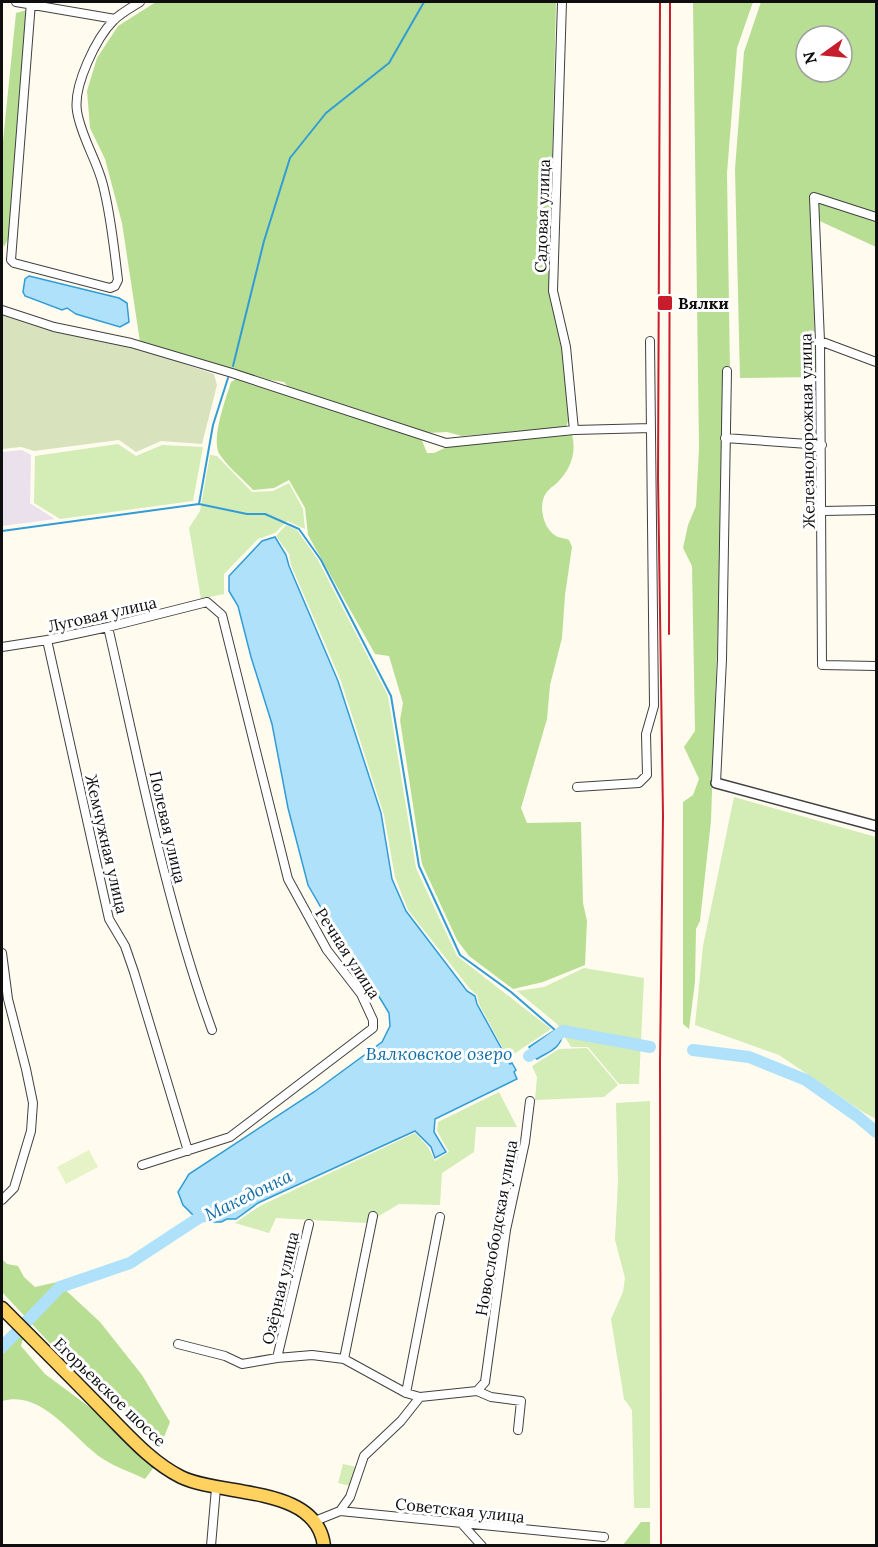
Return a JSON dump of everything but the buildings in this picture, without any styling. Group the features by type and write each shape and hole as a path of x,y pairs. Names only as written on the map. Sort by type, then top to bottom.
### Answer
{"main road":[{"name":"Егорьевское шоссе","path":"4,1310 148,1454 179,1476 196,1484 285,1502 303,1510 315,1521"},
{"path":"315,1521 322,1534 324,1545"}],"street":[{"path":"16,2 115,19"},
{"path":"31,3 11,260 14,263 110,288 115,286 118,280 111,224 103,183 76,110 77,94 88,58 103,34 115,19 140,2"},
{"name":"Садовая улица","path":"562,2 553,291 566,347 574,430"},
{"name":"Железнодорожная улица","path":"876,217 814,197 822,445 822,665 876,666"},
{"path":"2,310 54,327 131,343 232,373 446,443 574,430 651,428"},
{"path":"577,787 639,783 647,775 646,734 654,706 650,341"},
{"path":"820,341 876,362"},
{"path":"727,371 722,659 716,783 876,826"},
{"path":"725,438 822,445"},
{"path":"822,511 876,510"},
{"name":"Луговая улица","path":"2,647 108,627 207,602"},
{"name":"Речная улица","path":"142,1165 230,1137 373,1028 373,1020 361,994 327,950 288,879 222,615 207,602"},
{"name":"Полевая улица","path":"108,627 176,918 190,970 212,1030"},
{"name":"Жемчужная улица","path":"47,640 109,919 124,946 134,972 188,1151"},
{"path":"2,953 8,999 33,1103 31,1131 14,1188 2,1200"},
{"name":"Новослободская улица","path":"477,1391 485,1382 506,1230 525,1142 530,1101"},
{"path":"344,1359 374,1216"},
{"path":"406,1393 440,1217"},
{"name":"Озёрная улица","path":"277,1358 309,1224"},
{"path":"178,1344 225,1356 242,1364 312,1355 344,1359 406,1393 420,1397 477,1391 491,1397 520,1401 518,1430"},
{"path":"340,1511 350,1497 364,1456 401,1421 420,1397"},
{"path":"211,1545 216,1488"},
{"name":"Советская улица","path":"315,1521 340,1511 463,1525 604,1537"},
{"path":"463,1525 482,1545"}],"shaded area":[{"path":"22,450 31,455 30,503 55,519 2,526 2,452"}],"green space":[{"path":"156,2 556,2 549,292 562,348 569,418 566,427 462,436 447,432 427,433 291,390 284,382 270,380 140,342 122,223 105,159 90,128 87,91 97,58 118,26"},
{"path":"693,2 753,2 737,48 727,173 731,440 718,620 711,821 700,921 696,929 695,982 689,1029 683,1024 683,802 693,795 699,779 684,747 695,731 692,566 683,548 688,525 696,506 699,448"},
{"path":"761,2 876,2 876,247 811,217 816,377 740,378 735,169 744,52"},
{"path":"27,10 10,235 4,247 2,241 2,151 16,13"},
{"path":"2,315 32,325 145,351 214,374 217,385 202,444 161,441 136,452 119,440 34,451 21,447 2,449"},
{"path":"242,379 421,438 427,453 434,453 449,446 572,435 574,448 569,467 562,478 547,492 542,507 548,529 556,536 569,540 572,547 562,638 550,685 547,719 521,808 527,823 581,822 583,903 587,921 585,965 543,982 513,989 469,956 457,940 422,864 400,720 403,703 389,656 375,654 308,535 305,508 289,480 274,488 253,490 220,455 217,448 223,408 231,382"},
{"path":"118,444 136,456 162,445 203,447 193,501 60,519 34,503 35,456"},
{"path":"210,455 217,456 252,492 273,491 289,483 303,509 305,529 287,521 275,533 258,539 224,574 224,594 201,599 189,528 200,511"},
{"path":"286,525 297,530 318,560 388,696 416,868 457,956 551,1029 508,1058 479,1004 477,995 408,910 395,877 384,815 341,681 291,565 289,554 276,536"},
{"path":"734,797 876,837 876,1119 779,1055 695,1025 703,946"},
{"path":"584,968 644,978 639,1084 619,1084 588,1047 571,1047 557,1024 517,991 544,987"},
{"path":"587,1048 618,1085 604,1097 535,1100 537,1077 532,1066 559,1049"},
{"path":"499,1092 517,1127 476,1127 474,1152 442,1173 440,1205 399,1204 367,1223 276,1218 269,1233 235,1223 260,1206 415,1133 428,1147 435,1161 449,1152 437,1131 438,1122"},
{"path":"650,1101 650,1508 634,1508 632,1410 624,1399 611,1319 623,1292 625,1278 615,1240 618,1181 616,1103"},
{"path":"89,1150 98,1167 66,1184 57,1167"},
{"path":"2,1259 7,1264 18,1266 24,1277 35,1287 57,1282 100,1322 142,1375 170,1422 162,1442 155,1442 73,1368 2,1292"},
{"path":"18,1335 23,1339 21,1346 45,1374 103,1417 154,1467 145,1479 103,1459 44,1409 31,1402 17,1399 2,1401 2,1355"},
{"path":"343,1464 356,1467 350,1486 338,1483"},
{"path":"641,1522 650,1522 650,1545 623,1545"}],"water":[{"path":"29,276 119,298 127,303 129,322 120,327 76,314 67,308 62,310 25,296 23,292 25,279"},
{"name":"Вялковское озеро","path":"275,537 286,555 338,681 381,813 392,879 406,911 467,991 475,996 477,1004 510,1064 512,1063 516,1070 514,1072 517,1079 435,1119 434,1132 446,1152 435,1158 431,1147 415,1131 258,1203 236,1219 210,1222 197,1219 183,1205 178,1192 189,1174 314,1092 382,1042 390,1026 389,1013 372,985 346,951 308,885 288,808 272,724 238,606 229,591 229,576 262,541"},
{"path":"555,1030 563,1031 558,1045 537,1059 534,1057 531,1059 527,1053 531,1050 529,1047"}],"waterway":[{"path":"233,366 264,241 290,158 326,113 389,63 424,2"},
{"path":"199,504 213,425 228,378"},
{"path":"2,531 199,504 247,514 265,514 299,529 321,560 391,696 419,866 460,955 511,992 555,1030"},
{"name":"Македонка","path":"529,1056 563,1031 650,1047"},
{"name":"Македонка","path":"693,1050 749,1057 806,1080 876,1132"},
{"name":"Македонка","path":"2,1347 60,1287 130,1263 211,1212"}],"railway":[{"path":"660,2 658,477 663,816 660,1063 661,1546"},
{"path":"669,634 670,2"}],"place":[{"name":"Вялки","path":"665,303"}]}
